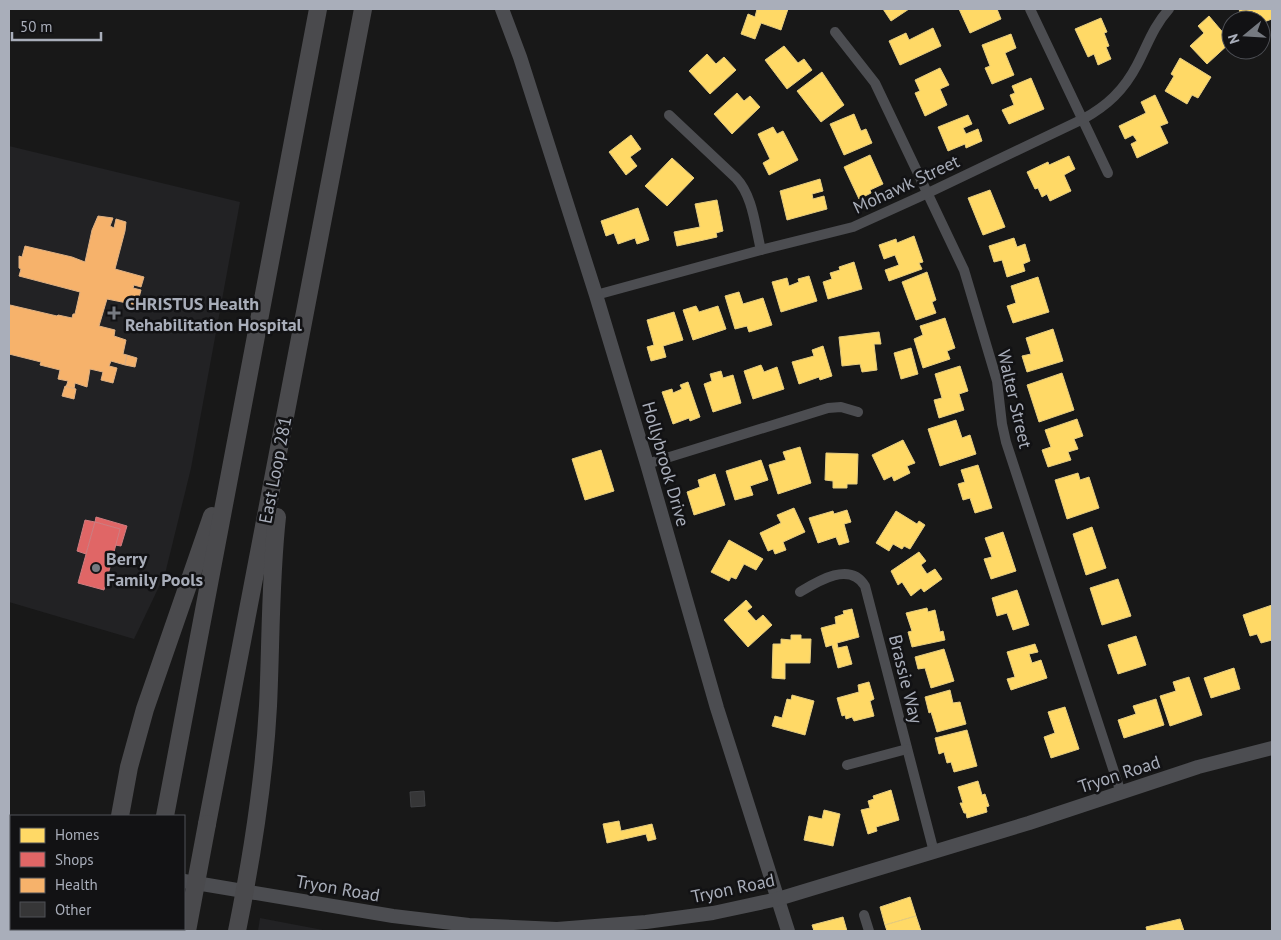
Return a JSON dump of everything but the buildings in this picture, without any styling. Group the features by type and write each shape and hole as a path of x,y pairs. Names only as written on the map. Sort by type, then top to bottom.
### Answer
{"highway":[{"path":"165,815 318,9"},
{"name":"East Loop 281","path":"187,931 363,9"},
{"path":"120,815 129,767 145,709 200,553 235,446"},
{"path":"237,931 260,797 265,751 268,705 270,588 277,514 279,450"}],"street":[{"name":"Hollybrook Drive","path":"502,9 520,57 596,295 647,464 716,708 788,931"},
{"path":"1030,9 1108,173"},
{"name":"Mohawk Street","path":"596,295 853,227 1083,118 1104,106 1123,87 1138,64 1152,32 1170,9"},
{"name":"Walter Street","path":"835,32 875,82 966,276 997,381 1006,442 1121,793"},
{"path":"669,115 736,178 744,188 761,250"},
{"path":"647,464 828,408 841,407 858,412"},
{"name":"Brassie Way","path":"800,592 820,580 844,574 855,576 864,583 934,852"},
{"name":"Tryon Road","path":"185,881 411,919 469,925 525,928 588,927 646,922 778,899 1029,823 1212,763 1272,748"},
{"path":"847,765 907,749"},
{"path":"864,915 869,931"}],"shaded area":[{"name":"CHRISTUS Health Rehabilitation Hospital","path":"9,146 240,202 191,468 165,574 134,639 9,602"},
{"path":"9,882 10,930 76,930 75,931 9,931"},
{"path":"260,918 328,931 258,931"}],"place":[{"name":"CHRISTUS Health Rehabilitation Hospital","path":"114,313"},
{"name":"Berry Family Pools","path":"96,568"}]}
